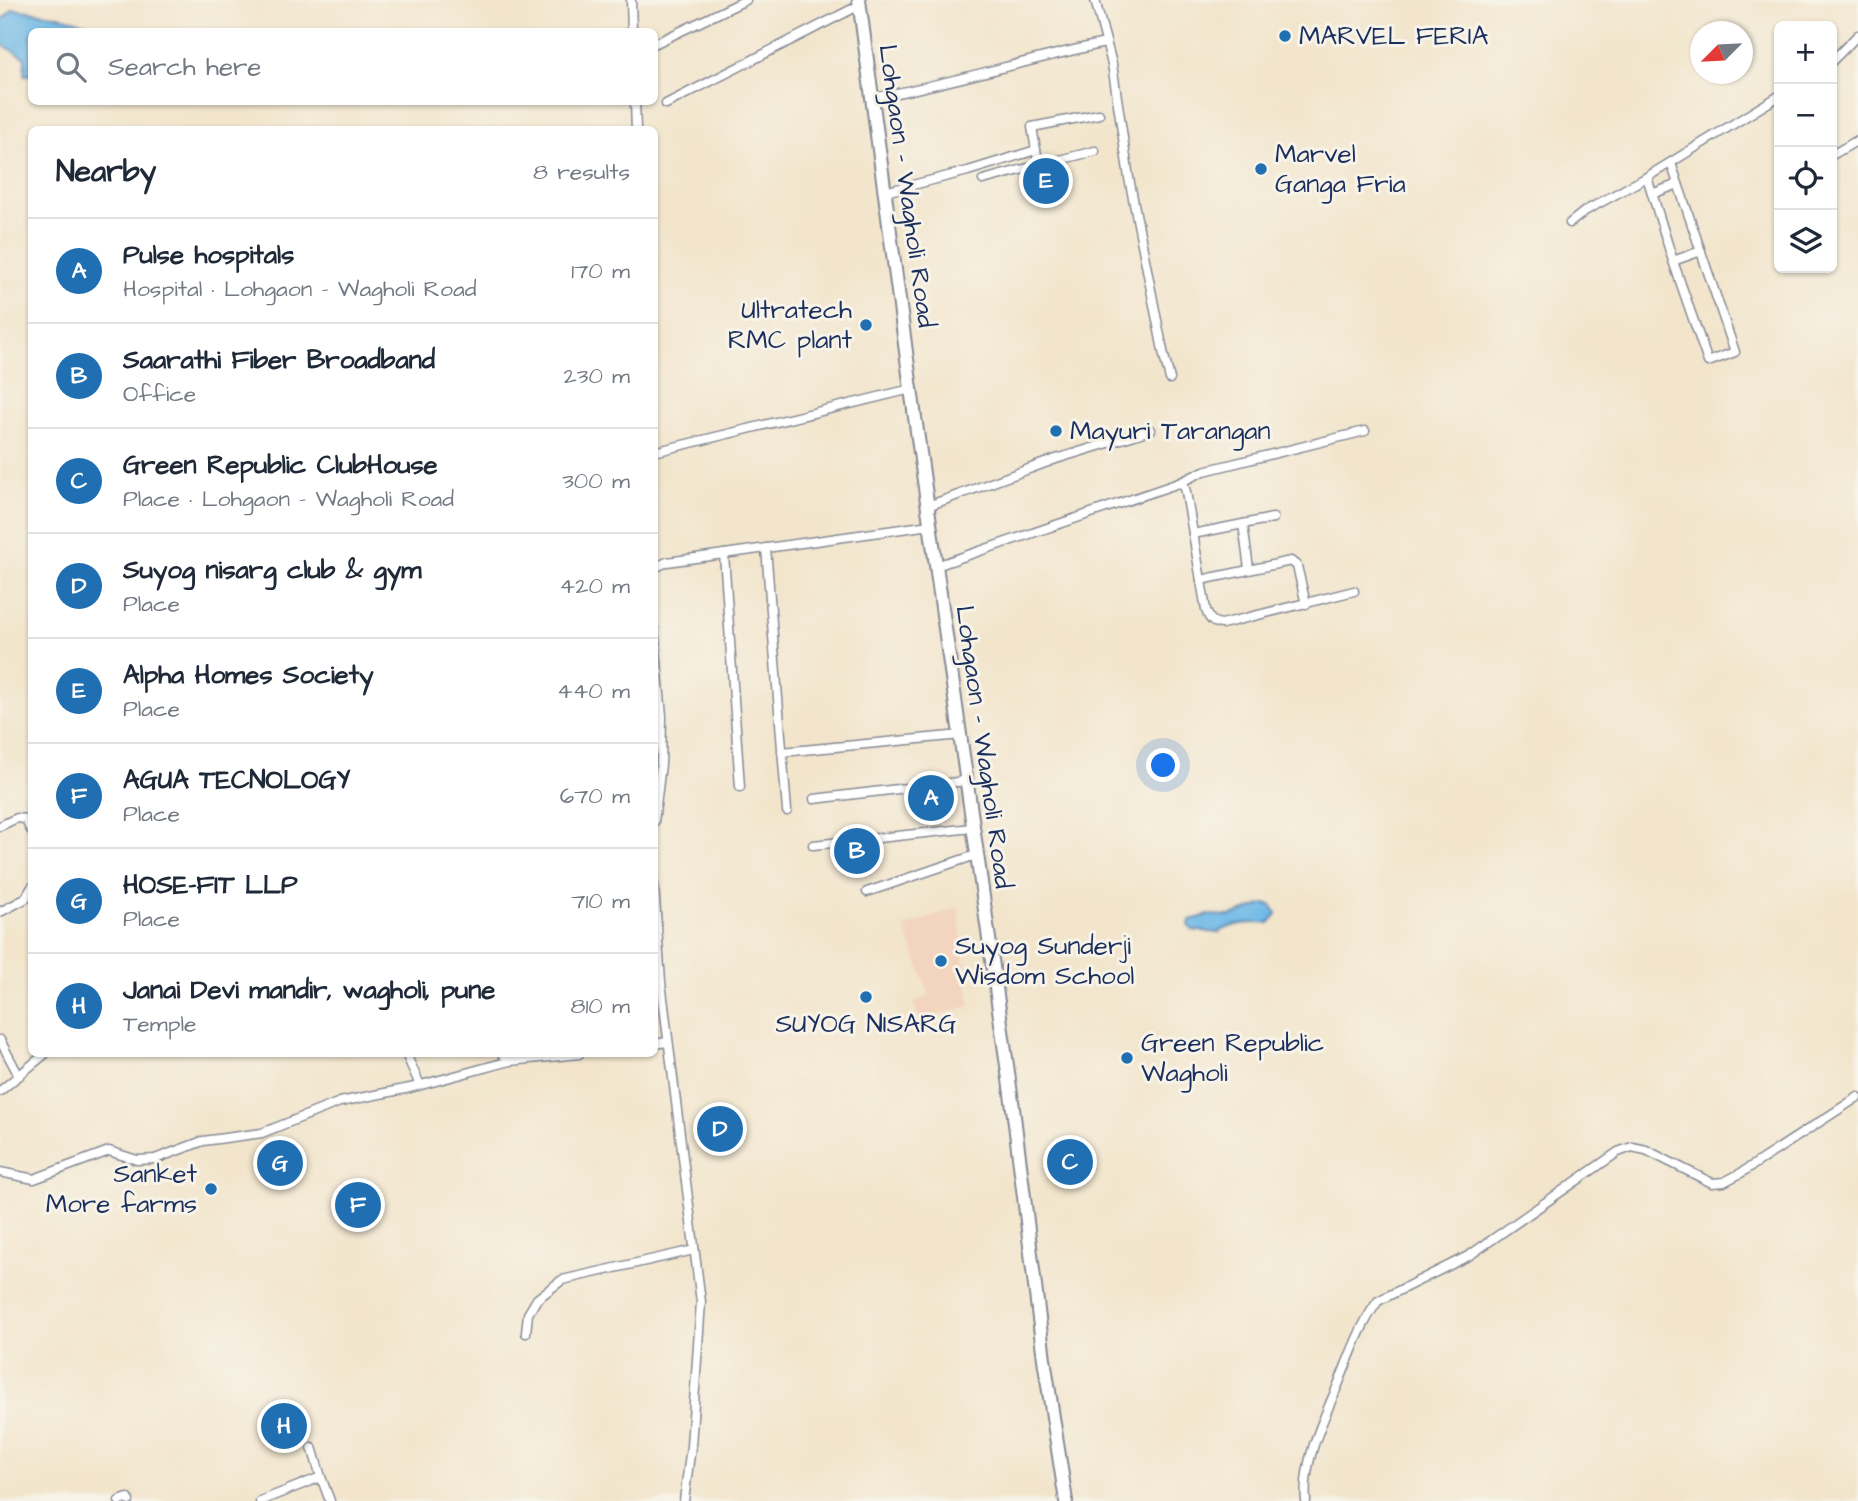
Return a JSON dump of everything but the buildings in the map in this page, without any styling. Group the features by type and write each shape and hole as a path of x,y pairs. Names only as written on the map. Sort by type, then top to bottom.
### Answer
{"main road":[{"name":"Lohgaon - Wagholi Road","path":"859,3 1066,1501"}],"street":[{"path":"631,0 632,28"},
{"path":"658,42 746,0"},
{"path":"1095,0 1121,120 1129,178 1164,356 1171,379"},
{"path":"666,104 859,3"},
{"path":"1837,56 1858,35"},
{"path":"872,98 903,93 1051,54 1106,43"},
{"path":"1570,223 1585,211 1671,163 1774,99"},
{"path":"635,105 636,126"},
{"path":"1040,165 1032,127 1099,114"},
{"path":"1837,152 1858,140"},
{"path":"885,192 1036,150"},
{"path":"983,180 1095,151"},
{"path":"1647,177 1708,362 1735,352 1671,163"},
{"path":"1652,194 1678,184"},
{"path":"1673,261 1701,251"},
{"path":"658,451 911,390"},
{"path":"928,506 1056,458 1151,430"},
{"path":"936,566 1179,483 1204,471 1365,431"},
{"path":"1179,483 1184,485 1186,492 1206,610 1214,623 1222,624 1354,592"},
{"path":"1193,534 1273,518"},
{"path":"1242,524 1250,569"},
{"path":"658,566 667,562 930,525"},
{"path":"766,548 787,811"},
{"path":"724,554 740,787"},
{"path":"1201,580 1287,561 1295,562 1306,604"},
{"path":"782,752 961,735"},
{"path":"814,799 966,781"},
{"path":"0,826 18,818 25,819 28,825"},
{"path":"813,845 972,828"},
{"path":"867,892 976,855"},
{"path":"0,912 25,899 28,894"},
{"path":"658,952 701,1302 691,1446 684,1501"},
{"path":"0,1040 19,1076"},
{"path":"658,1043 667,1042"},
{"path":"0,1091 41,1057"},
{"path":"407,1057 420,1085"},
{"path":"505,1057 510,1061"},
{"path":"0,1172 34,1179 109,1151 137,1160 155,1159 203,1141 262,1133 340,1102 420,1085 510,1061 549,1057"},
{"path":"1306,1501 1306,1479 1314,1446 1369,1313 1378,1301 1470,1255 1618,1152 1632,1147 1646,1150 1712,1182 1724,1182 1858,1097"},
{"path":"526,1333 528,1314 537,1299 562,1280 694,1250"},
{"path":"312,1447 330,1501"},
{"path":"260,1501 321,1477"},
{"path":"119,1501 128,1498 129,1501"}],"shaded area":[{"name":"Suyog Sunderji Wisdom School","path":"958,907 970,1006 919,1020 913,1003 930,995 904,927"}],"water":[{"path":"13,9 69,18 91,28 28,28 28,75 24,75 25,58 0,43 0,18 3,19"},
{"path":"1264,904 1271,905 1277,914 1269,923 1236,925 1218,933 1192,930 1189,925 1190,920 1209,915 1231,916"}],"place":[{"name":"MARVEL FERIA","path":"1285,36"},
{"name":"Marvel Ganga Fria","path":"1261,169"},
{"name":"Alpha Homes Society","path":"1046,181"},
{"name":"Ultratech RMC plant","path":"866,325"},
{"name":"Mayuri Tarangan","path":"1056,431"},
{"name":"Pulse hospitals","path":"931,798"},
{"name":"Saarathi Fiber Broadband","path":"857,851"},
{"name":"Suyog Sunderji Wisdom School","path":"941,961"},
{"name":"SUYOG NISARG","path":"866,997"},
{"name":"Green Republic Wagholi","path":"1127,1058"},
{"name":"Suyog nisarg club & gym","path":"720,1129"},
{"name":"Green Republic ClubHouse","path":"1070,1162"},
{"name":"HOSE-FIT LLP","path":"280,1163"},
{"name":"Sanket More farms","path":"211,1189"},
{"name":"AGUA TECNOLOGY","path":"358,1205"},
{"name":"Janai Devi mandir, wagholi, pune","path":"284,1426"}]}
